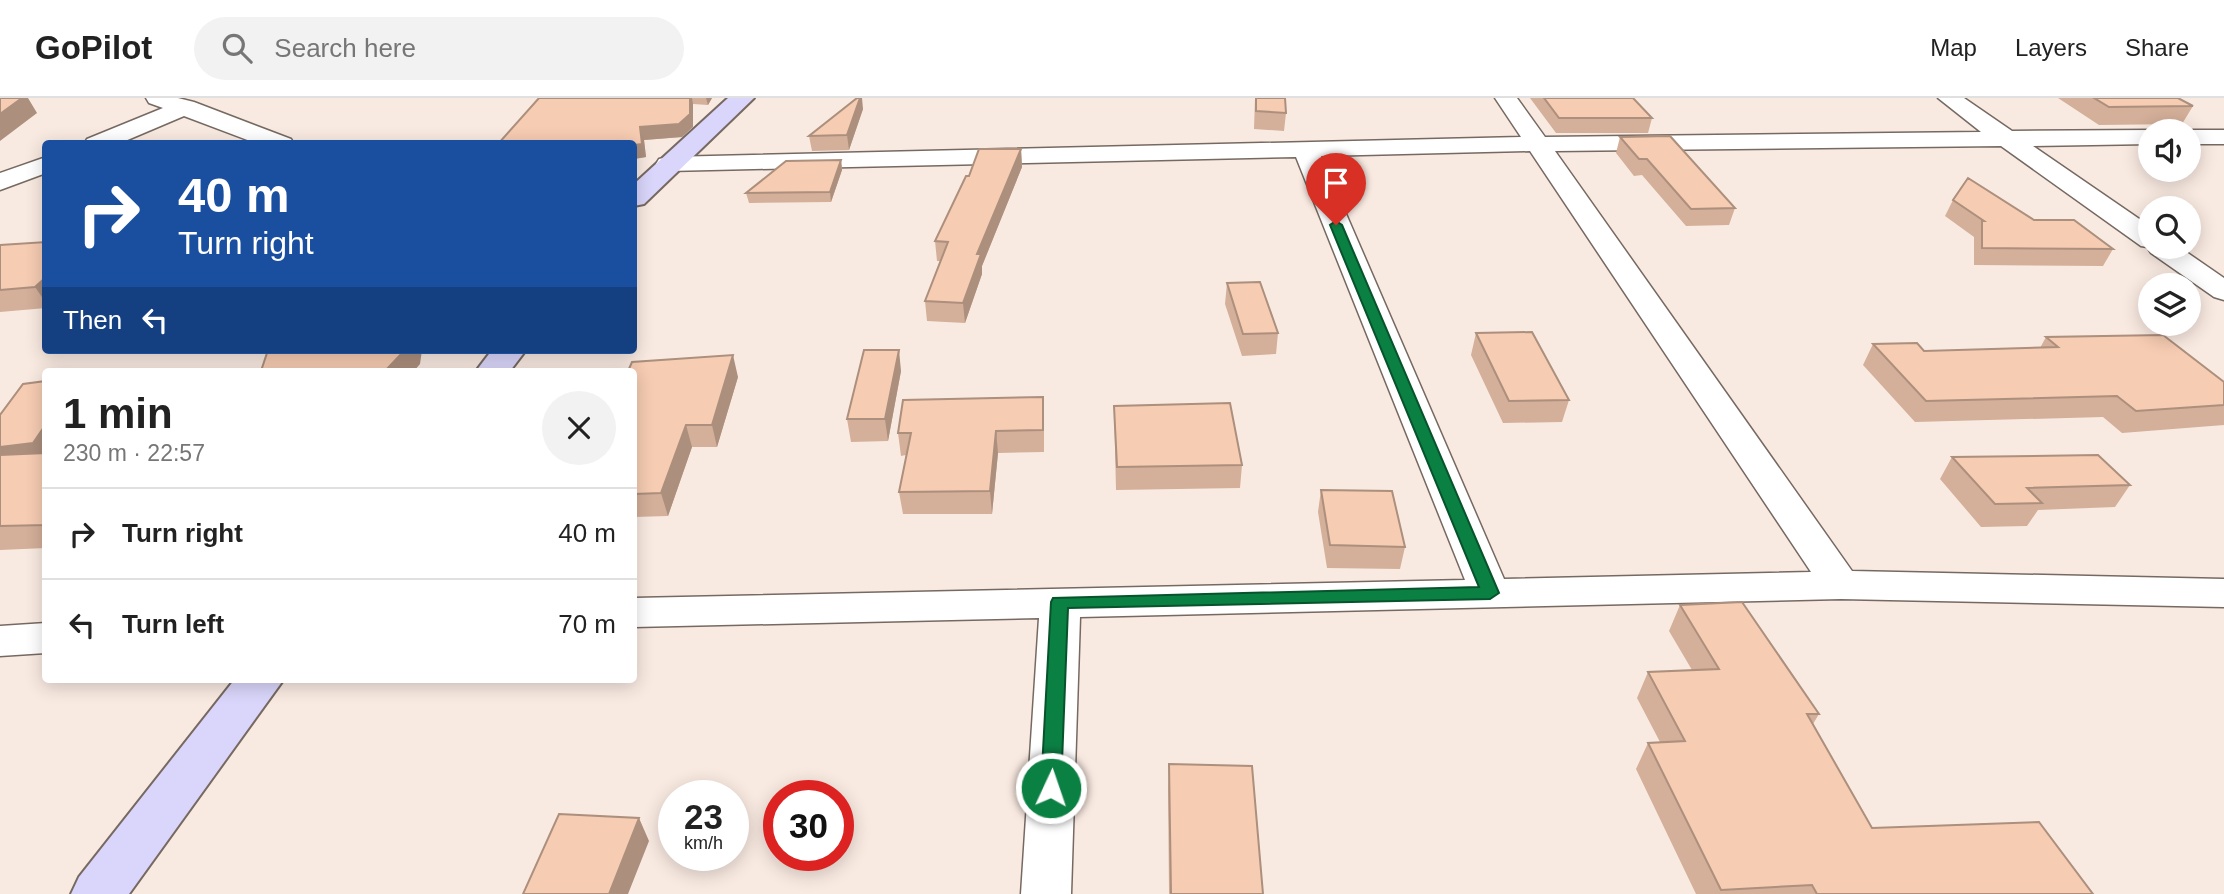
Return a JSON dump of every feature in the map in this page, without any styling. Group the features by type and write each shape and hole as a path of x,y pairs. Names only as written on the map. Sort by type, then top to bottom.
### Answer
{"main road":[{"path":"637,195 742,98"},
{"path":"495,368 506,354"},
{"path":"98,894 258,683"}],"street":[{"path":"157,98 272,140"},
{"path":"1506,98 1841,585"},
{"path":"1948,98 2138,231"},
{"path":"106,140 186,107"},
{"path":"2201,137 2224,136"},
{"path":"668,164 1538,144 2138,137"},
{"path":"1306,151 1490,593"},
{"path":"0,182 42,166"},
{"path":"2178,259 2224,291"},
{"path":"637,613 1841,585 2224,593"},
{"path":"1046,894 1060,602"},
{"path":"0,641 42,638"}],"building":[{"path":"0,98 22,98 0,114"},
{"path":"539,98 690,98 690,114 679,124 640,127 642,144 637,145 637,140 502,140"},
{"path":"860,98 847,135 809,136"},
{"path":"1256,98 1285,98 1286,113 1256,111"},
{"path":"1544,98 1633,98 1652,118 1559,118"},
{"path":"2094,98 2178,98 2193,106 2109,107"},
{"path":"1670,136 1735,208 1691,209 1647,159 1639,159 1620,137"},
{"path":"979,149 1021,149 977,254 981,254 963,303 925,301 948,242 935,241 966,176 969,176"},
{"path":"841,160 830,192 746,193 786,161"},
{"path":"1968,178 2034,220 2074,220 2113,249 1982,248 1984,221 1953,200"},
{"path":"42,242 42,281 35,287 0,290 0,245"},
{"path":"1260,282 1278,333 1243,334 1227,283"},
{"path":"1532,332 1569,400 1509,401 1476,333"},
{"path":"2164,336 2224,382 2224,405 2136,411 2117,396 1926,401 1873,344 1917,343 1924,351 2058,347 2046,337"},
{"path":"864,350 899,350 885,419 847,419"},
{"path":"267,354 401,354 388,368 262,368"},
{"path":"733,355 712,425 686,425 661,493 637,494 637,368 629,368 632,362"},
{"path":"42,382 42,430 33,443 0,447 0,415 23,384"},
{"path":"1043,397 1043,430 996,431 990,491 899,492 911,433 898,433 903,400"},
{"path":"1230,403 1242,465 1117,467 1114,406"},
{"path":"42,453 42,525 0,526 0,455"},
{"path":"2098,455 2130,485 2027,488 2042,503 1995,504 1952,457"},
{"path":"1321,490 1392,491 1405,547 1330,545"},
{"path":"1742,602 1819,714 1807,714 1872,828 2039,822 2093,894 1817,894 1812,885 1721,890 1648,743 1685,741 1648,672 1719,669 1680,605"},
{"path":"1169,764 1252,766 1263,894 1171,894"},
{"path":"559,814 639,818 609,894 523,894"}],"route":[{"path":"1051,788 1060,602 1490,593 1336,225"}]}
